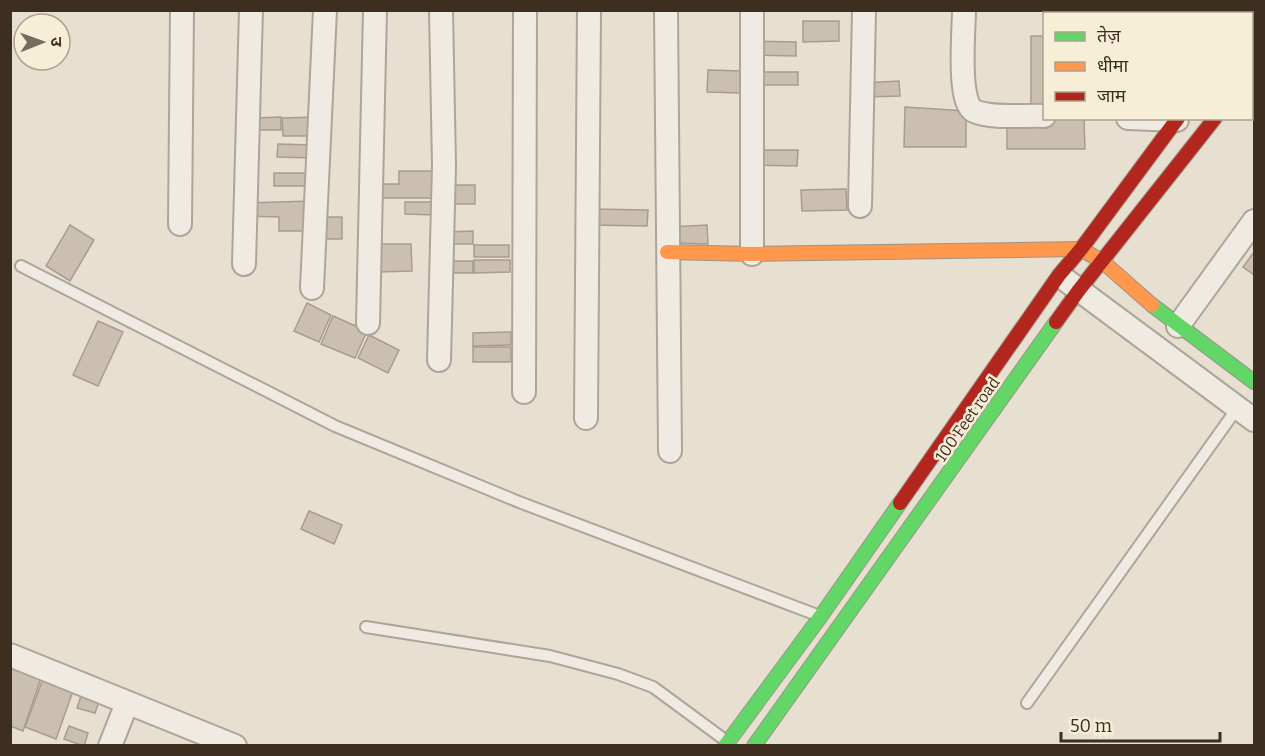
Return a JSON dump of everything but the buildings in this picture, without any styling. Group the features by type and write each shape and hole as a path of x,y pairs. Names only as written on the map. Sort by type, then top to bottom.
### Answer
{"street":[{"path":"180,224 182,10"},
{"path":"244,264 251,10"},
{"path":"312,288 325,10"},
{"path":"368,324 375,10"},
{"path":"439,360 444,166 441,10"},
{"path":"524,392 525,10"},
{"path":"586,418 589,10"},
{"path":"666,10 670,451"},
{"path":"752,10 752,254"},
{"path":"860,206 864,10"},
{"path":"964,10 963,78 967,106 974,111 988,114 1043,116"},
{"name":"100 Feet road","path":"726,744 820,616 1059,275 1177,120"},
{"name":"100 Feet road","path":"754,746 1079,290 1213,120"},
{"path":"1178,326 1254,221"},
{"path":"667,252 752,254 1081,249 1102,262 1178,326 1254,382"},
{"path":"1059,275 1246,413"},
{"path":"10,655 235,746"},
{"path":"110,746 127,703"}],"lane":[{"path":"21,266 335,426 519,502 820,616"},
{"path":"1027,703 1246,413"},
{"path":"366,627 550,656 618,674 653,687 726,744"}],"traffic: fast":[{"path":"1152,305 1254,382"},
{"path":"754,746 1056,322"},
{"path":"725,746 821,616 900,503"}],"traffic: slow":[{"path":"667,252 752,254 1081,249 1103,262 1152,305"}],"traffic: jam":[{"path":"900,503 1059,275 1081,249 1177,120"},
{"path":"1056,322 1213,120"}]}
